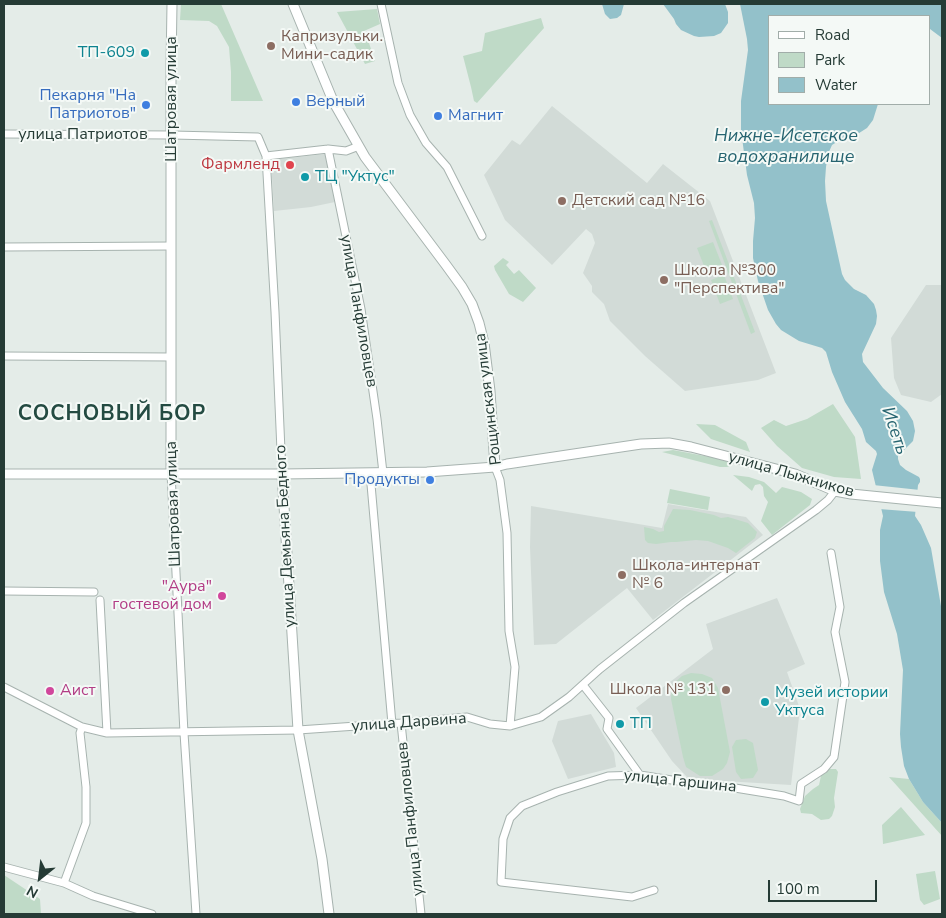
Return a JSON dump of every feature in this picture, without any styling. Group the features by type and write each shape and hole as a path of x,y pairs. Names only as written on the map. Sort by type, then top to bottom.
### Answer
{"street":[{"name":"Шатровая улица","path":"172,4 171,473 184,733 196,914"},
{"name":"Рощинская улица","path":"293,4 333,101 358,146 457,280 472,304 479,323 484,343 490,392 495,467 500,480 506,533 509,632 515,667 510,726"},
{"path":"381,4 398,83 410,115 426,143 447,168 482,236"},
{"name":"улица Патриотов","path":"4,134 258,137 266,156"},
{"path":"266,156 328,149 346,151 358,146"},
{"name":"улица Панфиловцев","path":"328,149 361,309 383,473"},
{"name":"улица Демьяна Бедного","path":"266,156 282,474 298,730 322,859 329,914"},
{"path":"4,247 171,246"},
{"path":"4,356 171,358"},
{"name":"улица Лыжников","path":"4,474 426,472 495,467 641,444 670,443 795,474 835,491 942,504"},
{"name":"улица Панфиловцев","path":"370,473 392,724"},
{"name":"улица Дарвина","path":"4,687 82,727 107,733 298,730 392,724 467,716 490,724 510,726 541,716 569,697 600,669 684,603 816,510 835,491"},
{"name":"улица Гаршина","path":"654,890 632,897 501,882 503,839 510,818 522,806 557,792 608,776 640,775 784,796 799,801 801,784 824,769 834,756 845,682 835,632 840,607 831,553"},
{"path":"4,592 94,592"},
{"path":"100,600 107,733"},
{"path":"583,685 609,718 607,729 640,775"},
{"name":"улица Панфиловцев","path":"401,723 422,914"},
{"path":"64,883 86,823 86,787 80,733 82,727"},
{"path":"4,867 64,883 93,896 152,914"}],"shaded area":[{"name":"Школа №300 \"Перспектива\"","path":"552,106 647,183 663,164 710,201 776,373 758,380 685,391 645,356 610,321 604,304 592,292 592,286 583,273 595,243 592,234 586,229 552,265 505,220 484,175 512,140 520,145"},
{"path":"326,154 335,202 274,211 271,160"},
{"path":"926,285 942,285 942,394 931,402 901,395 894,378 891,338"},
{"name":"Школа-интернат № 6","path":"668,504 746,517 763,535 653,620 627,588 556,644 534,645 530,547 531,506 662,528"},
{"name":"Школа № 131","path":"777,598 805,664 787,672 800,709 791,785 687,777 672,761 636,708 713,649 706,624"},
{"path":"591,714 614,753 616,767 568,779 552,741 558,721"}],"green space":[{"path":"181,4 221,4 263,101 231,101 229,47 217,26 209,21 180,20"},
{"path":"377,9 380,24 364,31 364,38 369,43 375,61 365,64 337,12"},
{"path":"541,18 544,28 477,103 474,101 463,56 482,51 485,33"},
{"path":"712,220 755,332 751,334 709,221"},
{"path":"713,242 724,270 708,276 697,248"},
{"path":"503,258 509,262 506,265 514,274 519,270 536,288 523,302 509,294 495,270 494,266"},
{"path":"724,275 733,299 720,304 711,280"},
{"path":"833,404 855,437 861,479 834,477 802,468 777,446 761,428 774,420 786,426 807,419"},
{"path":"696,424 715,425 746,442 750,452 711,439"},
{"path":"673,450 726,461 730,466 720,467 662,452"},
{"path":"733,475 749,477 764,482 776,493 782,487 801,492 812,499 810,505 772,535 761,521 768,502 764,496 763,487 760,484 755,485 752,491"},
{"path":"670,489 710,497 708,510 667,503"},
{"path":"673,509 690,510 721,518 728,517 748,523 757,532 755,538 736,553 708,541 648,543 645,540 644,527 659,532 664,531 664,526"},
{"path":"691,673 702,674 712,678 718,688 730,752 723,769 712,776 700,776 686,767 671,699 672,685 682,676"},
{"path":"746,739 753,743 758,770 753,778 741,779 736,772 732,747 736,740"},
{"path":"829,769 836,769 838,772 834,798 835,807 832,816 829,819 821,820 812,814 801,813 800,809 805,796 819,785 821,776"},
{"path":"889,777 909,779 923,802 942,823 942,836"},
{"path":"901,807 925,835 883,844 882,825"},
{"path":"935,871 940,899 924,905 920,900 916,874"},
{"path":"4,875 40,899 41,914 4,914"}],"water":[{"path":"602,4 624,4 621,15 610,19 605,14"},
{"path":"663,4 725,4 728,12 728,23 721,33 714,36 694,36 681,30"},
{"name":"Нижне-Исетское водохранилище","path":"740,4 942,4 942,38 931,30 931,15 768,15 768,105 878,105 873,120 867,128 832,145 826,167 826,201 842,274 854,289 866,295 874,304 876,310 876,324 862,354 863,362 883,388 907,411 913,421 915,431 913,441 898,456 898,459 900,465 920,479 915,516 931,548 942,612 942,823 923,802 909,779 904,766 900,734 903,670 897,634 884,592 880,561 880,530 883,516 872,470 877,454 876,451 866,442 862,429 845,402 826,352 822,348 799,341 781,330 768,310 758,281 753,258 754,203 747,175 741,130 741,101 748,50"}],"pier":[{"path":"873,485 920,490 918,512 879,509"}],"place":[{"name":"Капризульки. Мини-садик","path":"271,46"},
{"name":"ТП-609","path":"145,53"},
{"name":"Верный","path":"296,102"},
{"name":"Пекарня \"На Патриотов\"","path":"146,105"},
{"name":"Магнит","path":"438,116"},
{"name":"Фармленд","path":"290,165"},
{"name":"ТЦ \"Уктус\"","path":"305,177"},
{"name":"Детский сад №16","path":"562,201"},
{"name":"Школа №300 \"Перспектива\"","path":"664,280"},
{"name":"Продукты","path":"430,480"},
{"name":"Школа-интернат № 6","path":"622,575"},
{"name":"\"Аура\" гостевой дом","path":"222,596"},
{"name":"Школа № 131","path":"726,690"},
{"name":"Аист","path":"50,691"},
{"name":"Музей истории Уктуса","path":"765,702"},
{"name":"ТП","path":"620,724"}],"district":[{"name":"СОСНОВЫЙ БОР","path":"112,415"}],"water label":[{"name":"Исеть","path":"894,431"}]}
